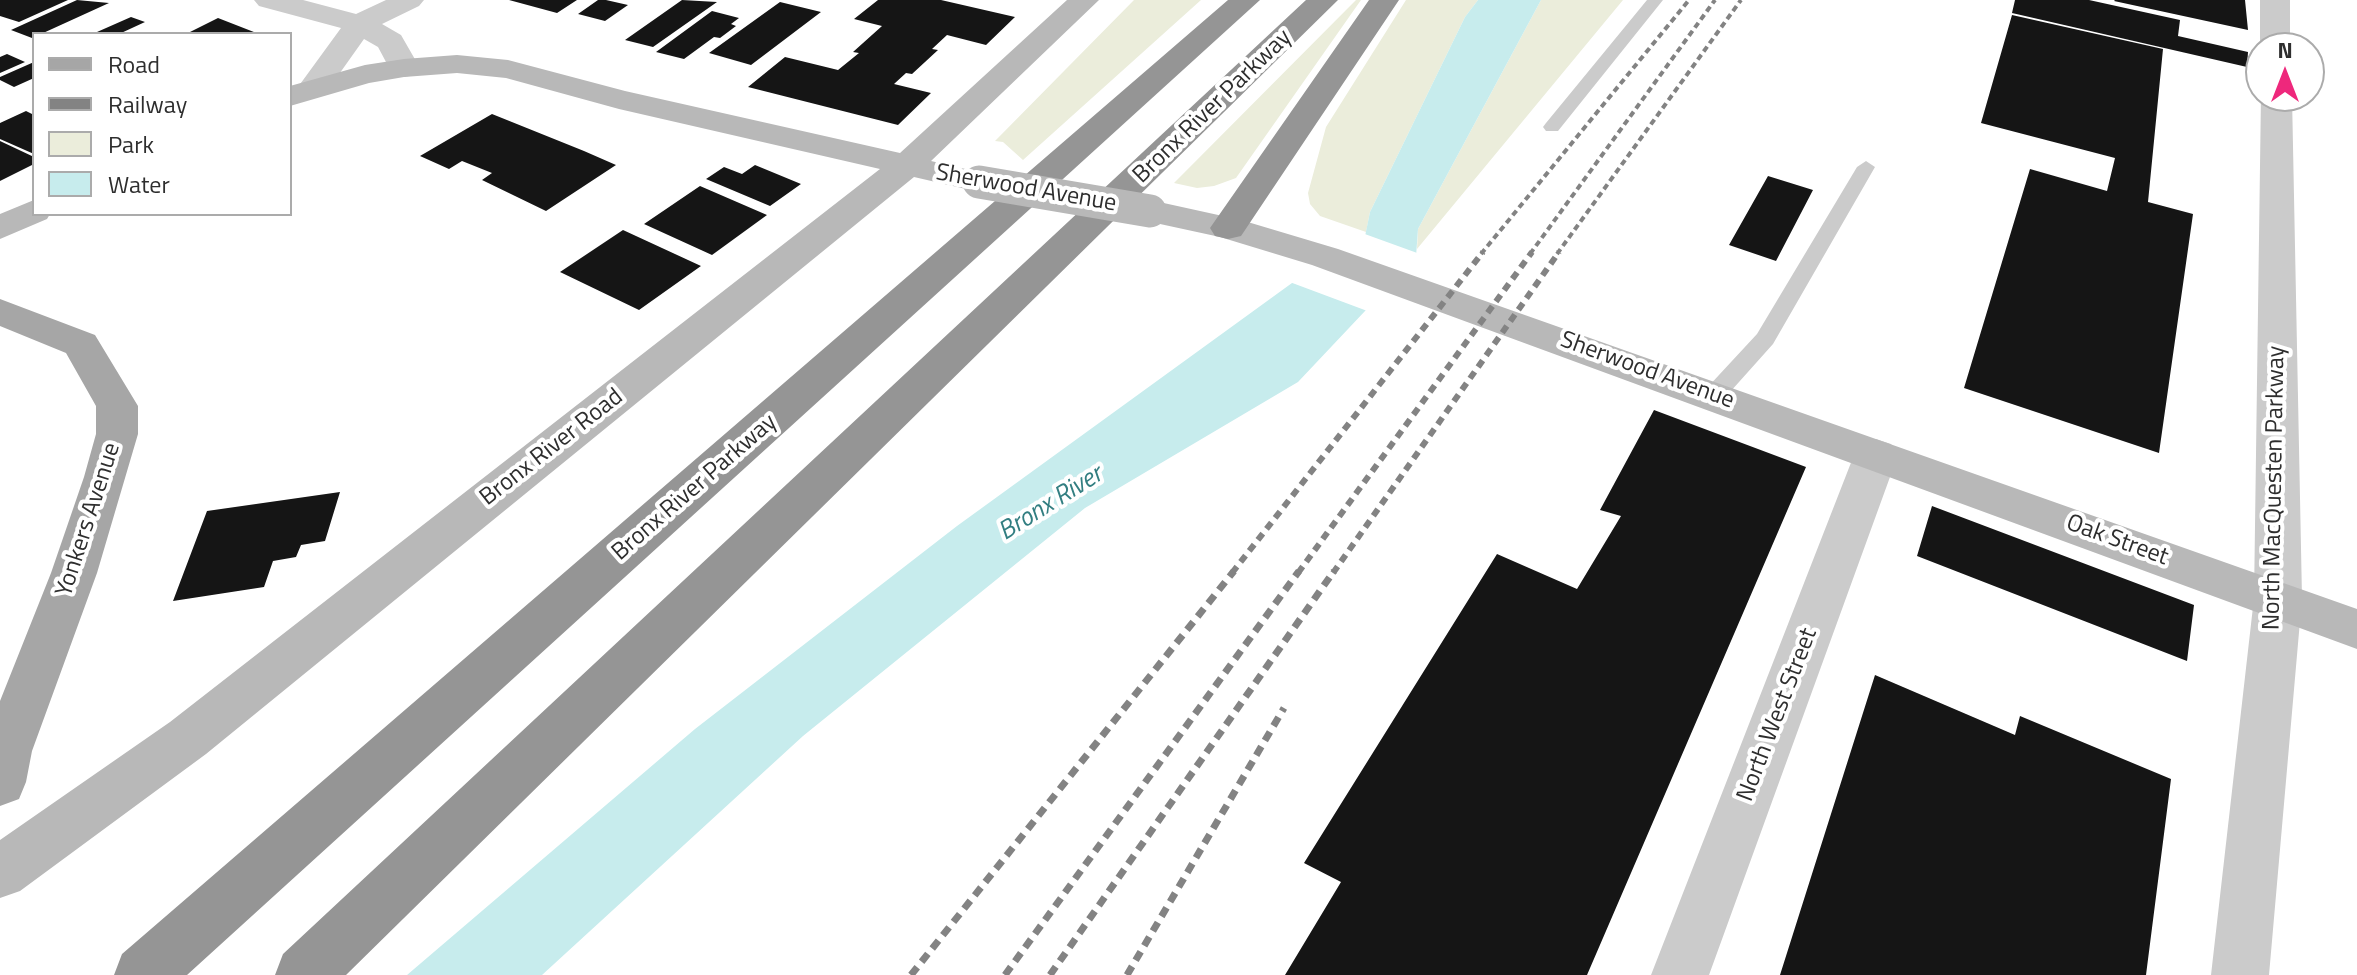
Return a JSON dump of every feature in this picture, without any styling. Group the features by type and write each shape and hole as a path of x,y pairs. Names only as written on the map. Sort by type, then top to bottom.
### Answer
{"highway":[{"name":"Bronx River Parkway","path":"143,975 1245,0"},
{"name":"Bronx River Parkway","path":"304,975 1323,0"},
{"path":"1228,228 1384,0"}],"main road":[{"name":"Yonkers Avenue","path":"0,312 81,344 117,406 117,434 106,477 74,573 6,751 0,782"}],"street":[{"path":"269,0 359,24 390,41 404,68"},
{"path":"302,92 359,24 409,0"},
{"name":"Bronx River Road","path":"0,872 188,738 905,167 1084,0"},
{"path":"2275,0 2275,32"},
{"name":"Sherwood Avenue","path":"302,92 365,74 404,68 457,64 508,69 619,99 905,167 1228,228 1401,284 1876,455"},
{"name":"North MacQuesten Parkway","path":"2240,975 2278,598 2276,112"},
{"path":"0,228 32,212"},
{"name":"Oak Street","path":"1876,455 2357,629"},
{"name":"North West Street","path":"1680,975 1876,455"}],"lane":[{"path":"1552,127 1655,0"},
{"path":"1714,395 1765,339 1866,167"}],"green space":[{"path":"1134,0 1201,0 1023,160 1003,142 995,141"},
{"path":"1356,0 1361,0 1236,178 1197,188 1174,183"},
{"path":"1406,0 1478,0 1465,17 1370,212 1366,232 1320,216 1310,204 1308,193 1326,127"},
{"path":"1541,0 1623,0 1417,249 1418,229"}],"water":[{"name":"Bronx River","path":"1478,0 1541,0 1418,229 1416,257 1298,382 1085,508 803,736 542,975 407,975 695,729 957,526 1292,283 1363,246 1370,212 1465,17"}],"pier":[{"path":"1362,233 1420,254 1419,260 1370,312 1287,281 1359,243"}],"building":[{"path":"0,0 68,0 19,22 0,16"},
{"path":"77,0 109,3 45,32 32,32 32,38 11,30"},
{"path":"509,0 577,0 557,13"},
{"path":"598,0 628,5 605,21 578,14"},
{"path":"682,0 717,2 653,47 625,40"},
{"path":"878,0 941,0 1015,17 986,45 947,35 932,49 938,50 912,74 906,73 894,84 931,93 898,125 748,87 785,57 838,70 859,53 853,52 882,26 854,19"},
{"path":"2015,0 2089,0 2180,20 2178,36 2245,51 2245,67 2012,13"},
{"path":"2245,0 2248,30 2114,1"},
{"path":"780,2 821,12 751,65 709,53"},
{"path":"712,11 739,18 731,24 736,26 720,38 714,37 684,59 656,52"},
{"path":"2012,15 2163,49 2148,202 2193,214 2159,453 1964,388 2030,169 2107,191 2115,158 1981,123"},
{"path":"131,17 145,22 123,32 97,32"},
{"path":"218,18 254,32 190,32"},
{"path":"7,54 25,62 0,73 0,57"},
{"path":"32,63 32,79 14,87 0,80 0,77"},
{"path":"26,111 32,114 32,153 0,139 0,123"},
{"path":"492,114 616,165 546,211 482,180 492,173 462,161 449,169 420,156"},
{"path":"0,141 32,156 32,165 0,181"},
{"path":"755,165 801,184 770,206 706,179 724,167 742,174"},
{"path":"1768,176 1813,190 1776,261 1729,245"},
{"path":"700,186 767,215 712,255 644,224"},
{"path":"623,230 701,266 639,310 560,272"},
{"path":"1654,410 1806,467 1587,975 1285,975 1341,882 1304,863 1497,554 1577,589 1621,516 1600,510"},
{"path":"340,492 325,541 301,545 296,557 273,561 264,587 173,601 207,511"},
{"path":"1932,506 2194,605 2187,661 1917,556"},
{"path":"1875,675 2015,735 2020,716 2171,779 2146,975 1780,975"}],"railway":[{"path":"1481,254 1689,0"},
{"path":"1530,254 1715,0"},
{"path":"1557,254 1741,0"},
{"path":"1232,573 1483,252"},
{"path":"1298,573 1532,252"},
{"path":"1333,573 1559,252"},
{"path":"911,975 1234,571"},
{"path":"1005,975 1299,571"},
{"path":"1050,975 1334,571"},
{"path":"1127,975 1284,708"}]}
